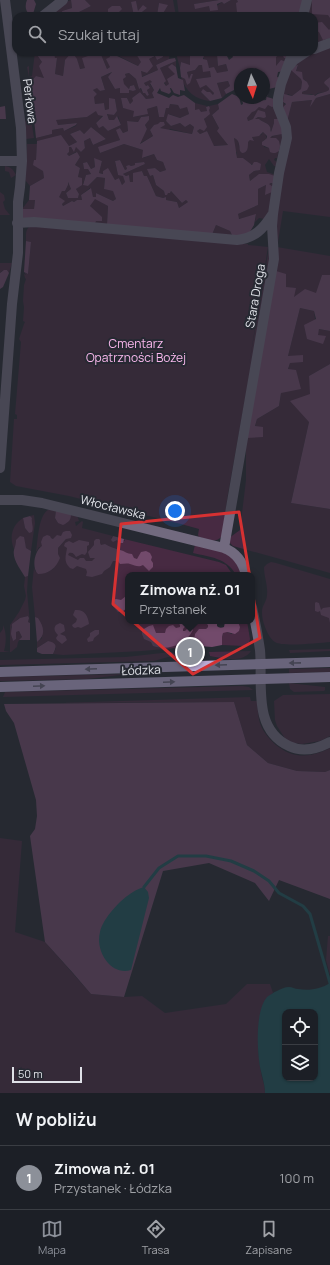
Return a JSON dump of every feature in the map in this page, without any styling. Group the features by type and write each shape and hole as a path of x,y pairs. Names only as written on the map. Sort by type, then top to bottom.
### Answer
{"main road":[{"name":"Łódzka","path":"0,672 330,662"},
{"name":"Łódzka","path":"0,687 330,677"}],"street":[{"name":"Perłowa","path":"5,0 12,35"},
{"path":"48,12 63,0"},
{"path":"304,12 307,0"},
{"path":"318,48 330,43"},
{"name":"Perłowa","path":"0,468 4,365 18,253 17,223 22,161 21,128 14,56"},
{"name":"Stara Droga","path":"224,548 274,259 272,226 273,214 278,173 287,140 287,130 279,111 278,100 280,89 292,56"},
{"path":"286,72 294,60 300,56"},
{"path":"0,161 22,161"},
{"path":"17,223 34,222 237,240 255,235 266,225 273,214"},
{"name":"Włocławska","path":"0,500 42,502 224,548 233,552 239,558 245,572"},
{"path":"255,623 260,649 262,708 269,730 275,738 283,744 299,749 308,750 330,742"}],"highlighted area":[{"path":"239,512 260,638 193,674 113,604 121,524"}],"green space":[{"path":"71,0 72,8 62,12 55,12 57,11 64,3"},
{"path":"85,0 173,0 175,12 161,12 159,3 158,12 142,12 147,8 138,11 136,2 131,2 133,12 79,12 91,6"},
{"path":"177,0 219,0 194,4 209,5 210,11 222,2 224,4 231,0 237,0 245,12 178,12"},
{"path":"310,0 330,0 330,41 318,45 318,12 307,12"},
{"path":"330,46 330,77 325,81 330,90 318,93 314,96 312,94 301,94 305,91 306,81 303,79 302,74 296,71 298,65 295,66 304,56 318,56 318,50"},
{"path":"34,56 38,56 42,62 44,78 36,76 30,82 29,77 32,76"},
{"path":"55,56 96,56 85,68 79,69 77,59 65,60 63,76 55,74 57,58 55,58"},
{"path":"102,56 110,57 110,67 107,69"},
{"path":"119,56 138,56 142,62 138,66"},
{"path":"156,56 157,60 169,56 169,59 156,65 158,70 141,77 141,71 147,73 149,59"},
{"path":"190,56 190,66 181,62 180,68 177,57"},
{"path":"204,56 217,56 218,66 226,64 228,71 217,74 208,66"},
{"path":"287,56 286,62 275,67 276,57"},
{"path":"176,61 176,67 172,64 176,74 170,84 166,86 160,68"},
{"path":"199,65 202,65 210,71 212,77 196,79 206,85 214,93 213,95 207,92 201,92 210,101 200,99 192,94 185,87 181,77 185,79 187,85 193,74 191,74 189,80 187,72 195,70"},
{"path":"29,66 29,77 27,67"},
{"path":"292,68 302,80 301,89 292,96 288,94 283,102 283,89"},
{"path":"113,72 108,77 115,89 120,88 120,93 129,93 129,90 136,90 134,85 130,86 129,89 123,84 123,78 126,77 125,74 129,73 136,79 139,89 140,88 147,96 149,95 147,90 150,88 144,83 150,79 152,82 150,84 154,90 152,93 154,98 146,99 140,92 132,98 133,101 130,104 127,98 121,98 123,108 134,110 134,117 147,114 147,109 157,106 159,117 164,117 166,108 169,108 170,104 178,105 180,109 187,106 189,114 180,118 169,114 166,121 171,126 180,123 185,127 190,124 194,127 192,134 159,128 165,125 164,122 160,122 158,125 154,125 150,130 153,136 139,144 147,129 145,125 149,120 148,116 141,117 138,122 127,121 128,131 123,133 120,128 117,130 120,140 99,148 100,153 124,144 143,150 143,158 154,154 157,160 163,162 166,170 160,172 155,168 148,169 150,176 153,175 156,185 164,191 165,195 171,191 182,203 186,200 188,202 179,208 177,202 166,200 166,197 163,198 156,196 147,176 144,176 142,171 133,174 133,182 130,182 129,175 126,176 123,174 145,164 143,162 126,166 127,169 125,170 120,160 115,161 118,175 123,175 125,182 122,185 119,178 115,180 108,169 103,171 104,174 99,173 102,161 94,159 95,167 91,169 87,162 83,163 84,169 88,169 91,174 86,175 83,184 88,186 97,177 105,178 104,189 113,190 116,199 113,201 96,193 96,197 93,197 90,188 81,195 82,200 72,201 63,206 62,204 64,201 58,197 62,191 65,191 68,185 67,180 71,189 66,193 68,198 78,198 79,194 76,189 82,184 82,179 78,177 80,168 75,165 80,157 76,152 69,156 67,154 69,152 69,147 70,146 74,151 76,146 81,152 85,148 84,141 90,138 93,145 106,139 91,127 84,134 80,130 70,134 77,142 69,146 61,136 37,141 36,138 52,134 52,130 63,128 64,131 76,126 77,123 58,125 55,120 87,117 97,110 98,115 103,115 96,123 99,127 103,126 108,131 121,125 118,116 114,120 109,120 107,113 114,115 117,111 115,99 109,99 109,109 105,110 104,103 95,104 93,96 97,94 93,90 97,87 100,91 105,90 101,77"},
{"path":"228,81 230,86 224,90 226,94 222,98 217,83"},
{"path":"330,94 330,217 283,211 278,242 275,241 275,214 287,122 292,102 312,100 311,105 316,98"},
{"path":"195,103 207,106 207,111 201,113 195,110"},
{"path":"218,104 219,109 212,115 219,128 218,131 228,145 213,146 207,131 200,134 197,131 200,129 210,108 209,106"},
{"path":"269,105 275,106 282,123 274,121 271,132 268,124 259,119 255,119 258,117 262,118 258,112 253,119 247,120 252,111 255,111 259,107"},
{"path":"31,119 34,138 26,139 25,122 26,120"},
{"path":"263,132 267,138 263,141 264,147 269,148 273,139 270,139 270,137 284,133 277,158 274,160 277,162 276,166 274,166 269,159 265,165 267,172 275,176 262,175 250,181 249,175 254,171 257,171 253,164 250,164 243,158 236,157 237,153 235,150 234,138 238,142 239,148 250,140 254,140 252,138 253,136 261,135"},
{"path":"27,144 37,144 36,160 43,171 44,178 30,186 25,180"},
{"path":"5,166 12,169 16,175 11,178 9,172 5,171"},
{"path":"269,183 274,184 271,207 265,219 259,218 255,222 256,215 238,219 238,214 258,205 258,189 266,185 266,195"},
{"path":"0,192 4,195 5,200 3,202 5,209 10,215 0,215"},
{"path":"95,198 108,206 107,225 95,224 96,221 90,206"},
{"path":"29,200 35,200 34,209 22,209"},
{"name":"Cmentarz Opatrzności Bożej","path":"31,225 86,228 268,247 249,365 269,247 270,260 228,494 222,536 217,540 208,540 199,537 199,529 69,496 16,486 10,482 14,419 17,419 17,415 15,414 21,342 19,339 25,322 23,321 24,285 26,279 24,272 28,274 31,242 26,241 26,234"},
{"path":"216,225 230,231 233,237 211,237"},
{"path":"277,247 330,256 330,275 322,275 317,293 293,298 276,271"},
{"path":"0,263 12,263 9,273 7,270 0,273"},
{"path":"300,308 314,311 317,335 319,329 330,331 330,364 309,376 311,394 309,422 291,503 330,509 330,573 233,546 230,543 229,538 240,530 246,480 246,438 255,427 257,419 279,406 281,393 290,363 288,356"},
{"path":"50,509 56,510 55,518 58,523 71,514 77,515 79,521 75,522 76,526 82,521 82,528 113,536 111,538 125,541 124,539 226,565 231,572 125,572 125,624 206,624 208,627 203,630 194,640 199,646 142,651 63,655 53,654 56,648 48,641 37,648 37,642 42,638 38,618 35,617 32,587 34,567 35,571 40,573 53,569 58,554 58,548 66,539 61,536 53,539 51,538 42,547 39,547 36,552 41,521 46,512"},
{"path":"34,515 35,523 31,551 26,548 24,542 16,546 14,549 12,545 12,532 16,524 23,518 25,528 29,533 32,518 30,516"},
{"path":"195,545 224,552 234,560 240,572 234,572 228,565 218,559 193,553"},
{"path":"271,562 330,579 330,642 285,644 275,642 270,637 262,618 262,612 267,595 264,567"},
{"path":"28,576 27,592 30,623 28,622 28,616 18,619 11,627 13,640 15,640 16,632 19,631 22,637 18,642 17,647 10,652 10,625 25,600 25,577"},
{"path":"237,624 248,624 250,639 249,643 244,646 222,645 223,632 232,634"},
{"path":"3,625 6,638 4,651 10,652 0,652 0,633 3,629"},
{"path":"330,649 330,651 290,653 289,650"},
{"path":"251,651 243,658 238,659 226,659 210,656 209,652"},
{"path":"171,652 175,654 176,657 168,657 154,661 0,665 0,660 126,657"},
{"path":"330,668 330,672 289,673 289,669"},
{"path":"128,674 87,679 0,681 0,677"},
{"path":"289,683 325,687 325,690 294,692 290,689"},
{"path":"249,687 253,690 3,697 5,692"},
{"path":"330,694 330,736 320,741 302,744 293,743 286,740 275,720 274,701 283,695"},
{"path":"250,697 251,701 257,701 261,726 267,736 276,745 291,754 301,755 314,754 330,748 330,770 325,772 297,771 268,763 247,745 234,702 57,703"},
{"path":"0,838 22,841 15,932 45,942 91,994 124,997 142,996 165,1013 226,1004 247,984 270,984 273,993 267,1000 263,1009 258,1030 261,1075 265,1087 265,1093 0,1093"},
{"path":"328,936 330,936 330,975 326,960"}],"shaded area":[{"path":"27,0 34,0 36,4 34,12 28,12 26,4"},
{"path":"71,0 85,0 91,6 79,12 62,12 72,8"},
{"path":"219,0 231,0 224,4 222,2 217,4 218,10 210,11 209,6 195,9 194,4"},
{"path":"237,0 303,0 301,12 237,12 236,3 238,2"},
{"path":"312,0 330,0 330,18 328,15 318,14 318,12 312,12"},
{"path":"136,1 138,11 143,5 147,8 142,12 133,12 131,2"},
{"path":"159,3 168,5 164,12 158,12"},
{"path":"112,6 120,6 122,9 119,12 108,12 108,9"},
{"path":"318,22 322,22 329,30 330,29 330,38 323,40 318,32"},
{"path":"38,56 55,56 55,58 57,58 55,74 63,76 65,60 68,56 75,56 80,69 85,68 82,58 88,56 102,56 107,69 110,67 106,59 110,56 117,56 138,66 141,62 137,56 155,56 149,59 153,66 147,73 141,71 142,77 158,70 156,65 175,58 176,61 160,68 166,81 164,83 166,86 169,84 167,79 175,74 168,67 172,64 176,67 178,78 183,80 185,91 180,90 180,95 174,93 170,88 171,92 169,94 161,91 160,88 157,93 169,98 173,95 178,97 184,95 195,103 195,110 199,109 201,112 207,111 206,107 209,106 210,114 204,119 207,127 204,131 200,129 197,131 200,134 207,131 214,146 228,145 217,131 219,128 212,115 219,109 218,104 232,94 234,95 234,104 241,105 270,104 270,98 274,99 275,106 272,107 268,105 265,109 259,107 247,118 248,121 253,119 258,110 265,112 266,117 258,117 255,119 259,119 268,124 271,132 274,119 278,119 282,123 282,134 272,136 270,138 276,138 279,141 279,151 275,153 271,153 269,148 262,145 262,142 267,138 263,132 259,136 252,137 254,141 250,140 248,142 247,149 244,153 240,151 238,142 234,138 237,158 243,158 252,165 254,162 261,164 260,170 254,171 249,175 250,181 259,174 269,174 275,176 274,184 269,184 273,187 272,192 265,195 266,185 258,189 258,205 238,214 239,219 256,214 254,225 248,235 233,237 230,231 216,225 211,237 107,225 108,206 95,199 90,206 102,217 102,221 96,221 95,224 23,218 22,209 34,209 35,200 29,200 30,186 44,178 43,171 33,165 34,160 36,160 37,141 61,135 69,146 77,142 70,134 80,130 84,134 91,127 106,139 93,145 90,138 84,141 85,148 81,152 76,147 74,152 71,147 69,147 69,152 67,154 69,156 77,152 80,157 75,165 80,168 78,177 82,178 82,185 76,189 79,194 78,198 68,198 66,193 71,189 68,182 65,191 62,191 59,197 65,201 62,204 63,206 72,201 82,200 81,195 91,188 93,197 96,197 96,193 113,201 116,199 113,191 104,189 105,178 97,177 88,186 83,185 86,175 91,174 88,169 84,169 83,163 87,162 91,169 95,167 94,158 102,161 99,173 103,174 103,171 108,168 115,180 119,178 122,185 125,182 123,176 118,175 115,161 120,160 125,170 127,169 126,166 144,162 145,164 123,174 126,176 129,175 130,182 133,182 133,173 142,171 144,176 147,176 156,196 163,198 166,197 166,200 177,202 179,208 188,202 186,200 182,203 171,191 165,195 164,191 156,185 153,175 150,176 147,169 155,168 160,172 166,170 163,162 157,160 154,154 142,158 143,150 124,144 100,153 98,147 120,140 116,130 120,128 123,133 128,131 127,121 138,122 141,117 149,116 149,120 145,125 147,129 140,144 153,136 150,130 154,125 160,122 164,122 165,125 160,128 192,134 194,127 190,124 185,127 180,123 171,126 166,121 168,114 180,118 189,114 187,107 180,109 178,105 170,104 169,108 166,108 164,117 159,117 157,106 147,109 148,114 133,117 134,111 123,108 121,98 127,98 130,104 133,101 132,98 140,92 146,99 154,98 152,93 154,90 150,80 144,83 150,88 147,90 149,95 147,96 143,93 141,88 139,89 136,79 129,73 125,74 126,77 123,79 124,84 129,89 130,86 134,85 136,90 129,90 129,93 120,93 120,88 115,89 108,77 112,72 101,77 105,90 100,91 97,88 93,90 97,94 94,97 95,104 104,103 105,110 109,109 109,98 115,99 117,111 114,115 107,114 109,120 114,120 117,116 121,125 108,131 103,126 99,128 96,123 103,116 98,115 96,111 87,117 56,120 58,125 77,123 64,131 63,128 52,130 52,134 36,138 30,82 36,76 44,78 39,66 42,62"},
{"path":"155,56 163,56 157,60"},
{"path":"190,56 204,56 203,59 207,60 209,68 214,67 217,73 228,71 226,64 218,66 217,56 227,56 229,60 233,56 278,56 276,57 276,66 281,60 286,62 284,71 278,72 277,77 281,78 277,87 270,89 270,68 234,68 234,90 226,94 224,90 230,86 228,81 217,83 222,98 210,101 201,92 203,89 213,95 214,93 206,85 200,88 196,79 211,77 210,71 203,72 202,65 199,65 195,70 187,72 189,79 191,74 193,74 190,83 187,85 185,79 181,77 180,68 181,62 190,65"},
{"path":"298,65 296,71 302,72 303,79 309,86 307,90 302,92 302,94 315,96 326,92 329,88 324,83 330,77 330,94 316,98 310,107 312,100 292,102 287,122 283,107 286,104 283,102 284,94 292,96 301,89 301,79 291,70 293,66"},
{"path":"5,106 6,119 0,119 0,107"},
{"path":"26,241 31,242 28,274 24,272"},
{"path":"7,270 9,273 3,287 0,289 0,273"},
{"path":"276,271 286,274 286,287 296,288 294,297 305,289 316,293 322,275 330,275 330,331 319,329 318,335 326,336 323,344 307,339 304,325 316,319 314,311 300,308 288,356 303,355 303,362 290,363 288,369 296,370 301,389 281,393 279,406 257,419 255,426 263,427 263,437 246,438"},
{"path":"330,364 330,509 291,503 309,422 290,401 310,394 309,376"},
{"path":"56,510 71,514 71,518 67,523 63,525 58,523 55,518"},
{"path":"30,516 32,518 33,528 32,532 29,533 25,528 23,518"},
{"path":"70,531 72,535 71,538 66,539 58,548 60,558 56,565 49,572 38,574 34,563 37,551 42,546 41,542 43,537 47,535 53,539 57,535 61,536 63,532"},
{"path":"20,536 24,537 26,548 31,551 28,576 25,577 14,557 16,540"},
{"path":"113,536 124,539 123,543 120,543 117,540 113,542 111,540"},
{"path":"96,539 100,540 101,545 105,544 122,550 132,554 134,558 137,559 141,552 146,551 150,553 152,557 151,560 153,567 149,571 143,565 138,566 120,564 118,561 113,561 110,567 102,574 92,577 86,576 86,569 77,566 73,569 70,568 66,561 67,548 64,546 65,543 69,541 73,543 79,540 89,542 85,555 82,554 76,557 69,553 68,555 78,560 80,558 84,558 86,561 92,561 95,558 90,558 88,552 94,545 94,541"},
{"path":"125,597 125,610 122,612 118,612 112,605 112,600 121,600"},
{"path":"316,602 319,603 321,610 323,608 330,607 330,623 329,618 321,615 320,611 315,611"},
{"path":"75,610 81,610 85,613 89,624 81,628 73,627 72,625 77,619 73,615"},
{"path":"28,616 28,622 30,623 30,640 19,640 22,637 19,631 16,632 16,639 13,641 11,634 12,624 20,618"},
{"path":"35,617 38,618 43,628 42,637 37,642"},
{"path":"60,623 64,625 65,631 60,634 65,636 67,640 62,644 57,640 56,638 58,635 55,632 55,626"},
{"path":"179,624 187,624 183,631 188,628 192,628 193,630 186,640 176,646 164,648 153,646 151,642 144,639 142,634 142,630 153,625 156,633 165,633 169,626 173,625 176,628 180,627"},
{"path":"206,624 217,624 217,626 221,628 224,627 225,624 239,624 240,627 239,631 235,634 227,632 223,633 222,645 212,647 199,646 194,640 195,634 199,629 206,629 208,625"},
{"path":"95,630 99,630 99,634 93,641 88,642 87,639 90,636 90,633"},
{"path":"48,641 55,644 53,654 42,654 37,652 37,648"},
{"path":"234,702 247,745 268,763 297,771 325,772 330,770 330,899 279,880 269,901 255,883 209,863 163,871 124,997 91,994 45,942 30,836 35,829 37,816 36,800 14,723 6,711 4,704"}],"water":[{"path":"144,887 148,892 149,898 131,970 123,971 111,965 102,954 99,939 100,932 113,909 128,895"},
{"path":"330,983 330,1093 265,1093 258,1045 259,1018 263,1003 267,997 284,988 289,987 302,990 311,990"}],"waterway":[{"path":"144,887 159,868 178,856 206,856 231,861 254,871 269,881 279,893 303,906 310,914 330,983"}],"place":[{"name":"Zimowa nż. 01","path":"190,652"}]}
